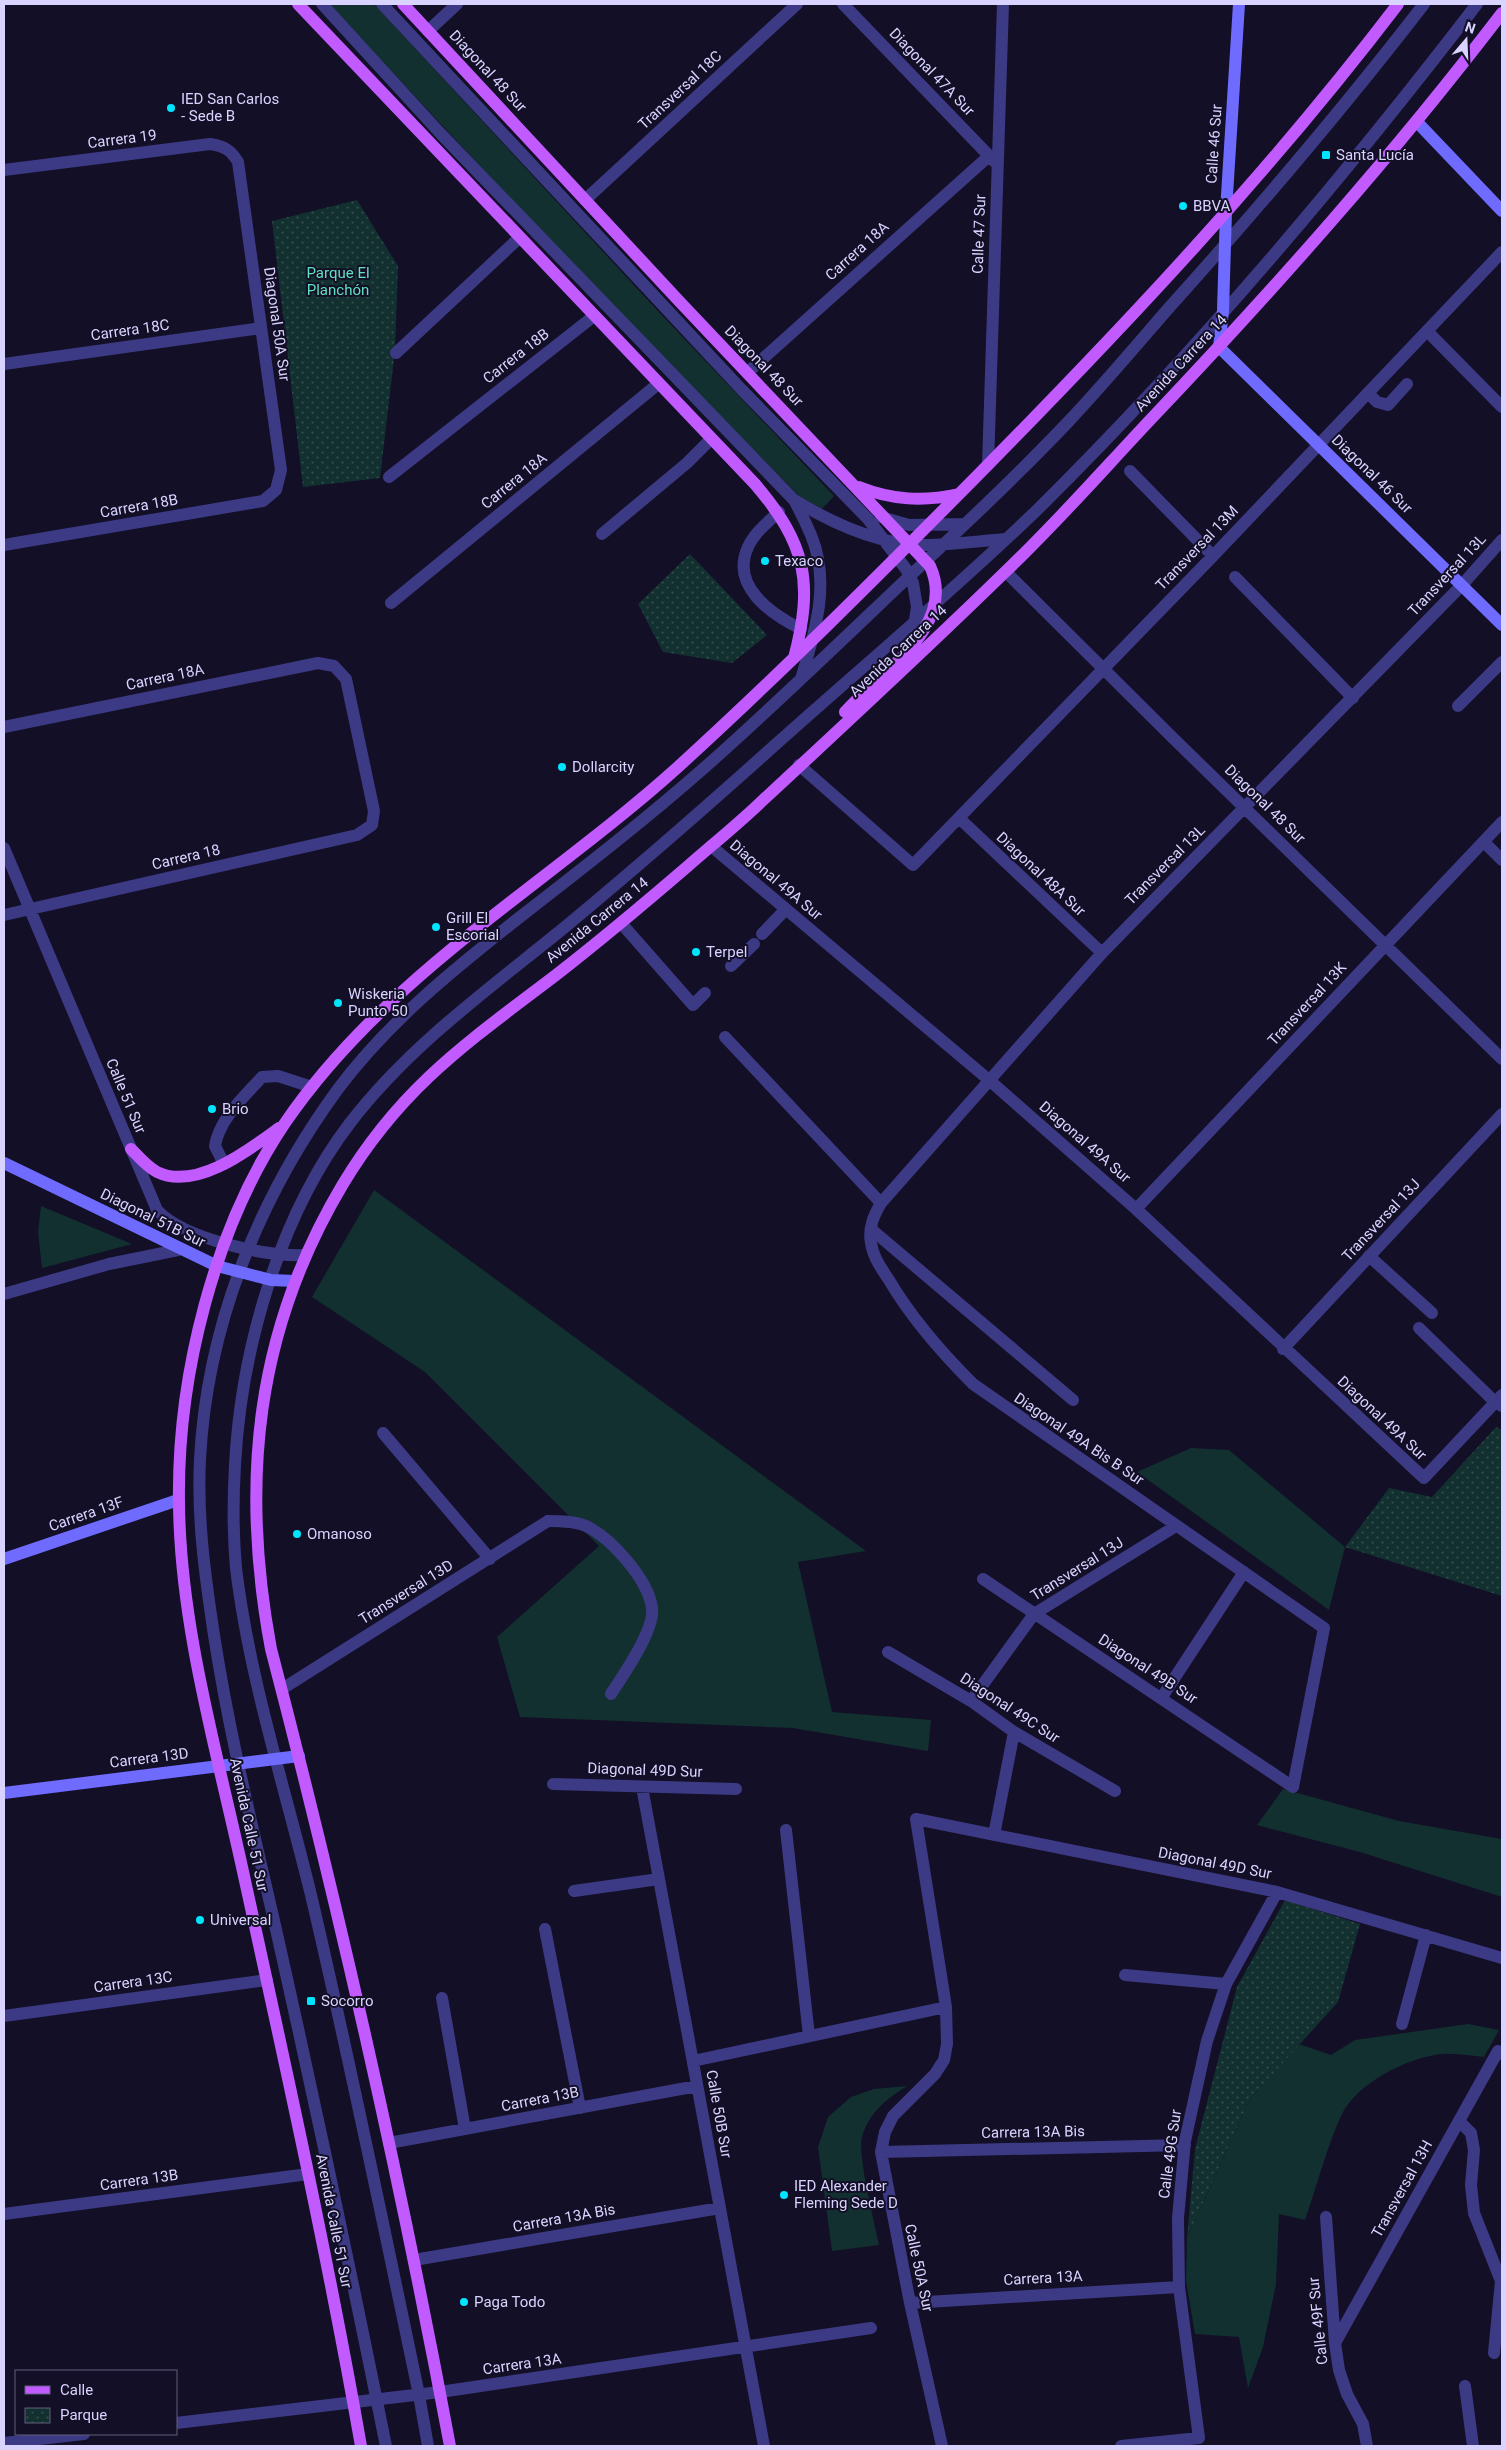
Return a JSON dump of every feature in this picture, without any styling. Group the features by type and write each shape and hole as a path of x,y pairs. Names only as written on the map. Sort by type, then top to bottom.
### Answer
{"main road":[{"path":"298,4 755,484 779,512 789,531 800,560 804,609 802,629 794,659"},
{"name":"Diagonal 48 Sur","path":"403,4 585,200 888,520 926,561 935,577 937,600 927,627 916,641 862,692 799,765"},
{"path":"217,1266 248,1188 283,1125 337,1056 416,980 640,800 794,659 898,556 1176,269 1348,68 1398,4"},
{"name":"Avenida Carrera 14","path":"295,1281 321,1222 359,1159 382,1125 402,1102 464,1044 621,923 760,804 799,765 1006,572 1268,295 1418,122 1502,13"},
{"path":"854,485 898,499 920,500 959,494"},
{"path":"130,1149 150,1168 166,1175 200,1174 224,1164 283,1125"},
{"name":"Avenida Calle 51 Sur","path":"217,1266 199,1326 187,1383 181,1446 178,1500 187,1600 220,1766 308,2174 361,2446"},
{"path":"295,1281 279,1330 260,1422 255,1520 264,1609 298,1756 348,1956 414,2260 450,2446"}],"street":[{"path":"322,4 441,134 794,500 833,522 910,544 944,544 1006,539"},
{"path":"382,4 742,390 842,492 884,538 898,556 916,590 915,620"},
{"path":"428,30 457,4"},
{"name":"Transversal 18C","path":"585,200 797,4"},
{"name":"Diagonal 47A Sur","path":"843,4 993,160"},
{"name":"Calle 47 Sur","path":"988,465 993,160 1003,4"},
{"name":"Calle 46 Sur","path":"1219,347 1223,311 1226,211 1239,4"},
{"path":"386,2446 298,2026 238,1764 219,1667 199,1519 200,1449 206,1400 216,1347 238,1274 248,1249 272,1194 288,1164 335,1094 382,1037 409,1010 475,953 627,833 703,769 944,544 1072,418 1225,246 1369,76 1424,4"},
{"path":"428,2446 420,2395 340,2018 246,1628 235,1560 236,1456 247,1365 271,1280 280,1256 323,1165 345,1130 396,1069 458,1012 679,830 1006,539 1108,437 1223,311 1404,99 1477,4"},
{"path":"1418,122 1502,211"},
{"name":"Carrera 19","path":"4,170 210,144 221,145 232,152 238,162"},
{"name":"Carrera 18A","path":"748,372 993,160"},
{"name":"Diagonal 50A Sur","path":"238,162 280,470 276,490"},
{"path":"396,353 520,238"},
{"name":"Transversal 13M","path":"799,765 913,865 1213,556 1502,252"},
{"name":"Carrera 18B","path":"389,477 594,316"},
{"name":"Carrera 18C","path":"4,364 261,328"},
{"path":"1426,332 1502,407"},
{"name":"Diagonal 46 Sur","path":"1219,347 1502,624"},
{"name":"Carrera 18A","path":"391,603 658,384"},
{"path":"1368,393 1377,402 1388,405 1407,384"},
{"path":"602,534 687,463 711,439"},
{"path":"1130,471 1213,556"},
{"name":"Carrera 18B","path":"4,545 263,501 276,490"},
{"path":"842,492 862,507 888,520 928,525 965,524"},
{"path":"794,500 812,536 818,560 820,607 800,680"},
{"path":"779,512 755,535 748,547 743,563 747,584 758,600 784,620 802,629"},
{"name":"Transversal 13L","path":"871,1229 873,1218 881,1203 1102,953 1353,698 1462,585 1502,540"},
{"name":"Diagonal 48 Sur","path":"1006,572 1502,1058"},
{"path":"1234,578 1353,698"},
{"name":"Carrera 18A","path":"4,727 318,662 334,666 346,679 374,810 372,825"},
{"path":"1458,706 1502,662"},
{"name":"Diagonal 48A Sur","path":"959,818 1102,953"},
{"name":"Transversal 13K","path":"1136,1209 1502,822"},
{"name":"Carrera 18","path":"4,915 357,835 372,825"},
{"path":"1484,842 1502,860"},
{"name":"Diagonal 49A Sur","path":"711,846 989,1080 1136,1209 1424,1478 1500,1401"},
{"name":"Calle 51 Sur","path":"4,848 130,1149 154,1204 162,1215 198,1234 225,1244 280,1256 305,1255"},
{"path":"762,934 786,909"},
{"path":"621,923 693,1005 705,993"},
{"path":"732,966 754,944"},
{"path":"724,1037 881,1203"},
{"path":"224,1164 215,1146 219,1132 244,1097 262,1077 268,1075 278,1076 312,1087"},
{"name":"Transversal 13J","path":"1284,1348 1502,1114"},
{"name":"Diagonal 51B Sur","path":"4,1163 178,1250 217,1266 238,1274 271,1280 295,1281"},
{"path":"871,1229 1073,1400"},
{"name":"Diagonal 49A Bis B Sur","path":"871,1229 870,1241 875,1257 900,1299 937,1348 973,1384 1324,1628 1293,1787"},
{"path":"4,1294 109,1264 178,1250"},
{"path":"1369,1256 1432,1313"},
{"path":"1419,1328 1500,1401"},
{"path":"383,1433 490,1559"},
{"name":"Carrera 13F","path":"4,1559 178,1500"},
{"name":"Transversal 13D","path":"282,1689 548,1521 584,1525 605,1537 642,1580 652,1608 646,1634 612,1694"},
{"name":"Transversal 13J","path":"971,1701 1034,1614 1176,1526"},
{"path":"1162,1697 1244,1572"},
{"name":"Diagonal 49B Sur","path":"983,1579 1162,1697 1293,1787"},
{"name":"Diagonal 49C Sur","path":"888,1652 971,1701 1014,1732 1116,1791"},
{"path":"994,1835 1014,1732"},
{"name":"Carrera 13D","path":"4,1793 298,1756"},
{"name":"Diagonal 49D Sur","path":"553,1784 736,1789"},
{"name":"Calle 50B Sur","path":"642,1787 764,2446"},
{"name":"Diagonal 49D Sur","path":"916,1819 1276,1892 1502,1958"},
{"name":"Calle 50A Sur","path":"916,1819 946,2007 948,2044 944,2060 935,2074 893,2116 885,2132 881,2152 910,2303 942,2446"},
{"path":"786,1830 809,2036"},
{"path":"574,1891 660,1879"},
{"name":"Calle 49G Sur","path":"1120,2446 1199,2438 1179,2286 1178,2218 1185,2145 1208,2041 1226,1984 1276,1892"},
{"path":"545,1929 580,2108"},
{"path":"1402,2024 1426,1935"},
{"path":"1126,1975 1226,1984"},
{"name":"Carrera 13C","path":"4,2016 267,1980"},
{"path":"442,1998 465,2129"},
{"path":"693,2061 946,2007"},
{"name":"Transversal 13H","path":"1335,2343 1459,2121 1500,2053"},
{"name":"Carrera 13B","path":"389,2143 697,2086"},
{"path":"1459,2121 1471,2133 1474,2150 1471,2185 1474,2213 1501,2281 1494,2353"},
{"name":"Carrera 13A Bis","path":"881,2152 1185,2145"},
{"name":"Carrera 13B","path":"4,2214 308,2174"},
{"name":"Carrera 13A Bis","path":"414,2260 720,2208"},
{"name":"Calle 49F Sur","path":"1326,2217 1335,2343 1342,2378 1347,2394 1363,2424 1367,2446"},
{"name":"Carrera 13A","path":"910,2303 1179,2286"},
{"name":"Carrera 13A","path":"178,2423 420,2395 871,2328"},
{"path":"1466,2386 1473,2446"},
{"path":"4,2443 75,2435"}],"green space":[{"path":"329,4 374,4 657,310 834,496 822,509 799,496 580,273"},
{"name":"Parque El Planchón","path":"357,200 398,266 395,350 380,478 303,487 272,221"},
{"path":"690,554 767,635 732,663 663,652 638,604"},
{"path":"374,1190 866,1551 798,1562 832,1712 931,1720 928,1751 793,1728 520,1717 497,1637 599,1546 425,1372 312,1297"},
{"path":"41,1206 132,1244 42,1268 38,1232"},
{"path":"1496,1427 1502,1430 1502,1596 1345,1547 1389,1488 1432,1497"},
{"path":"1191,1448 1229,1450 1345,1547 1329,1610 1137,1472"},
{"path":"1283,1789 1399,1821 1502,1839 1502,1897 1360,1852 1257,1825"},
{"path":"1285,1900 1360,1924 1338,2002 1250,2099 1187,2238 1195,2149 1237,1987"},
{"path":"1468,2024 1499,2030 1484,2057 1458,2054 1429,2056 1399,2066 1371,2083 1348,2104 1341,2116 1326,2154 1305,2220 1279,2214 1276,2284 1263,2347 1248,2388 1239,2337 1195,2334 1186,2281 1187,2238 1250,2099 1299,2044 1331,2055 1355,2040"},
{"path":"907,2086 879,2107 865,2128 862,2137 864,2173 879,2245 832,2251 818,2147 828,2117 851,2097 874,2089"}],"place":[{"name":"IED San Carlos - Sede B","path":"171,108"},
{"name":"Santa Lucía","path":"1326,155"},
{"name":"BBVA","path":"1183,206"},
{"name":"Texaco","path":"765,561"},
{"name":"Dollarcity","path":"562,767"},
{"name":"Grill El Escorial","path":"436,927"},
{"name":"Terpel","path":"696,952"},
{"name":"Wiskeria Punto 50","path":"338,1003"},
{"name":"Brio","path":"212,1109"},
{"name":"Omanoso","path":"297,1534"},
{"name":"Universal","path":"200,1920"},
{"name":"Socorro","path":"311,2001"},
{"name":"IED Alexander Fleming Sede D","path":"784,2195"},
{"name":"Paga Todo","path":"464,2302"}]}
